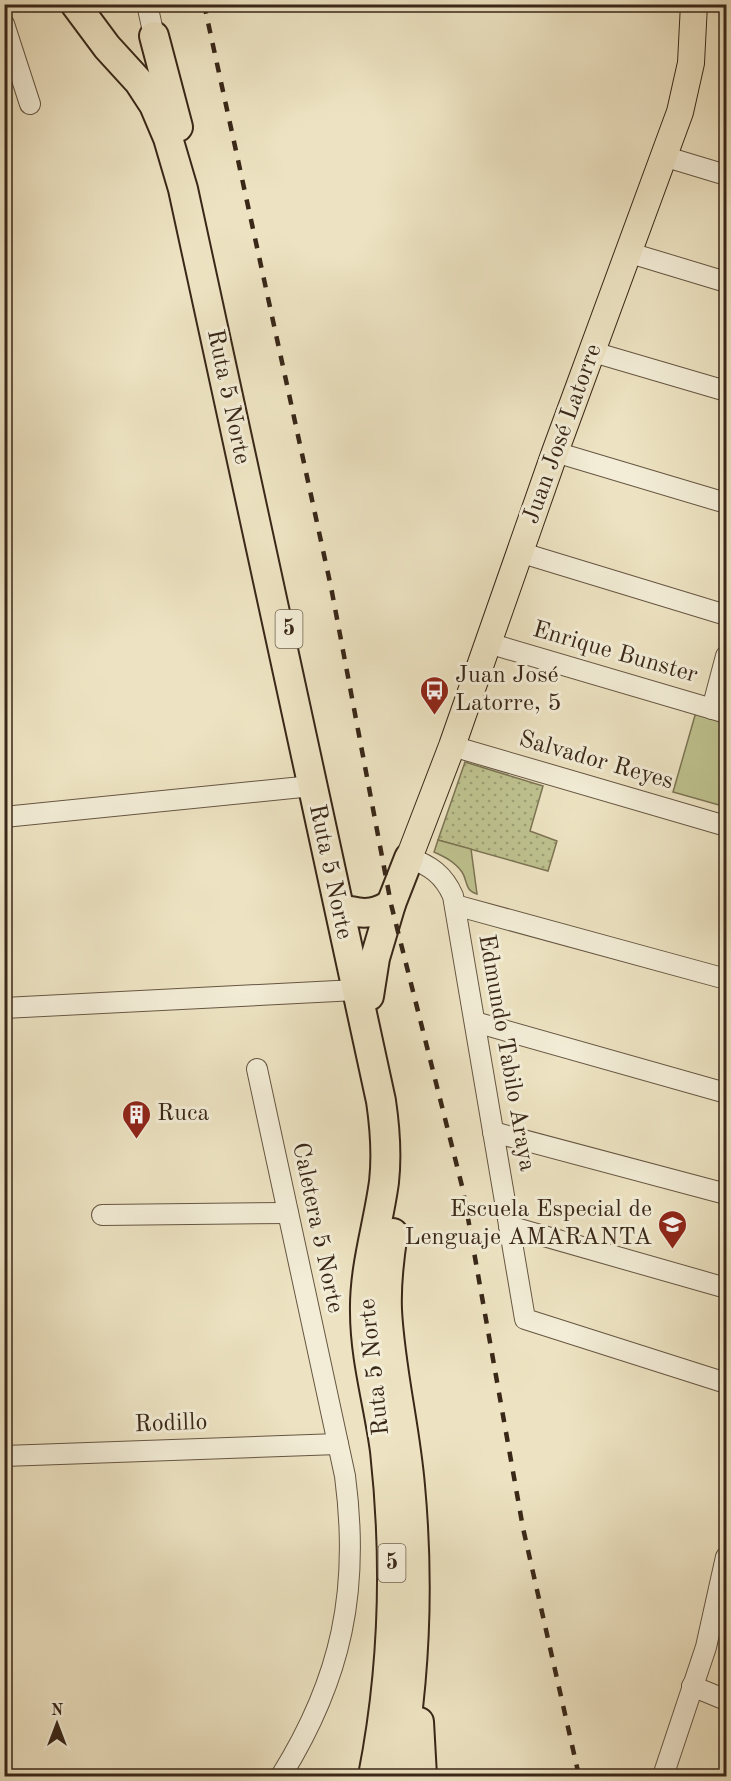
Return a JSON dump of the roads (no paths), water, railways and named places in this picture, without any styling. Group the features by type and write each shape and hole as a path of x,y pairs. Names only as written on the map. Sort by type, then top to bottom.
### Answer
{"highway":[{"name":"Ruta 5 Norte","path":"75,4 107,47 139,82 154,105 168,138 183,189 312,786 394,1118 399,1154 399,1195 389,1259 387,1311 410,1485 414,1534 415,1615 409,1705 398,1776"},
{"name":"Ruta 5 Norte","path":"90,4 154,86 170,112 180,135 193,184 351,911 386,1146 384,1183 367,1271 365,1296 366,1332 385,1452 390,1507 392,1582 389,1666 382,1727 373,1776"},
{"path":"154,36 180,135"},
{"path":"363,993 391,904 409,858"},
{"path":"351,911 375,913 391,904"},
{"path":"415,1615 422,1776"}],"main road":[{"name":"Juan José Latorre","path":"409,858 452,746 519,552 630,253 663,156 673,135 686,89 693,46 694,4"}],"street":[{"path":"147,4 154,36"},
{"path":"4,24 30,104"},
{"path":"663,156 726,175"},
{"path":"630,253 726,282"},
{"path":"593,352 726,391"},
{"path":"555,452 726,503"},
{"path":"519,552 726,615"},
{"name":"Enrique Bunster","path":"488,643 719,711"},
{"path":"719,711 726,656"},
{"name":"Salvador Reyes","path":"452,746 726,826"},
{"path":"4,817 312,786"},
{"name":"Edmundo Tabilo Araya","path":"409,858 423,863 439,874 450,888 455,905 525,1319 726,1383"},
{"path":"455,905 726,979"},
{"path":"4,1008 363,993"},
{"path":"475,1022 726,1093"},
{"name":"Caletera 5 Norte","path":"257,1069 338,1444 349,1508 351,1540 347,1604 342,1636 323,1696 311,1724 281,1776"},
{"path":"493,1132 726,1194"},
{"path":"102,1215 288,1213"},
{"path":"509,1226 726,1288"},
{"name":"Rodillo","path":"4,1456 338,1444"},
{"path":"663,1776 706,1647 726,1557"},
{"path":"692,1686 726,1700"}],"railway":[{"path":"204,4 331,587 391,904 463,1190 523,1528 579,1776"}],"place":[{"name":"Juan José Latorre, 5","path":"434,716"},
{"name":"Ruca","path":"136,1140"},
{"name":"Escuela Especial de Lenguaje AMARANTA","path":"673,1250"}]}
